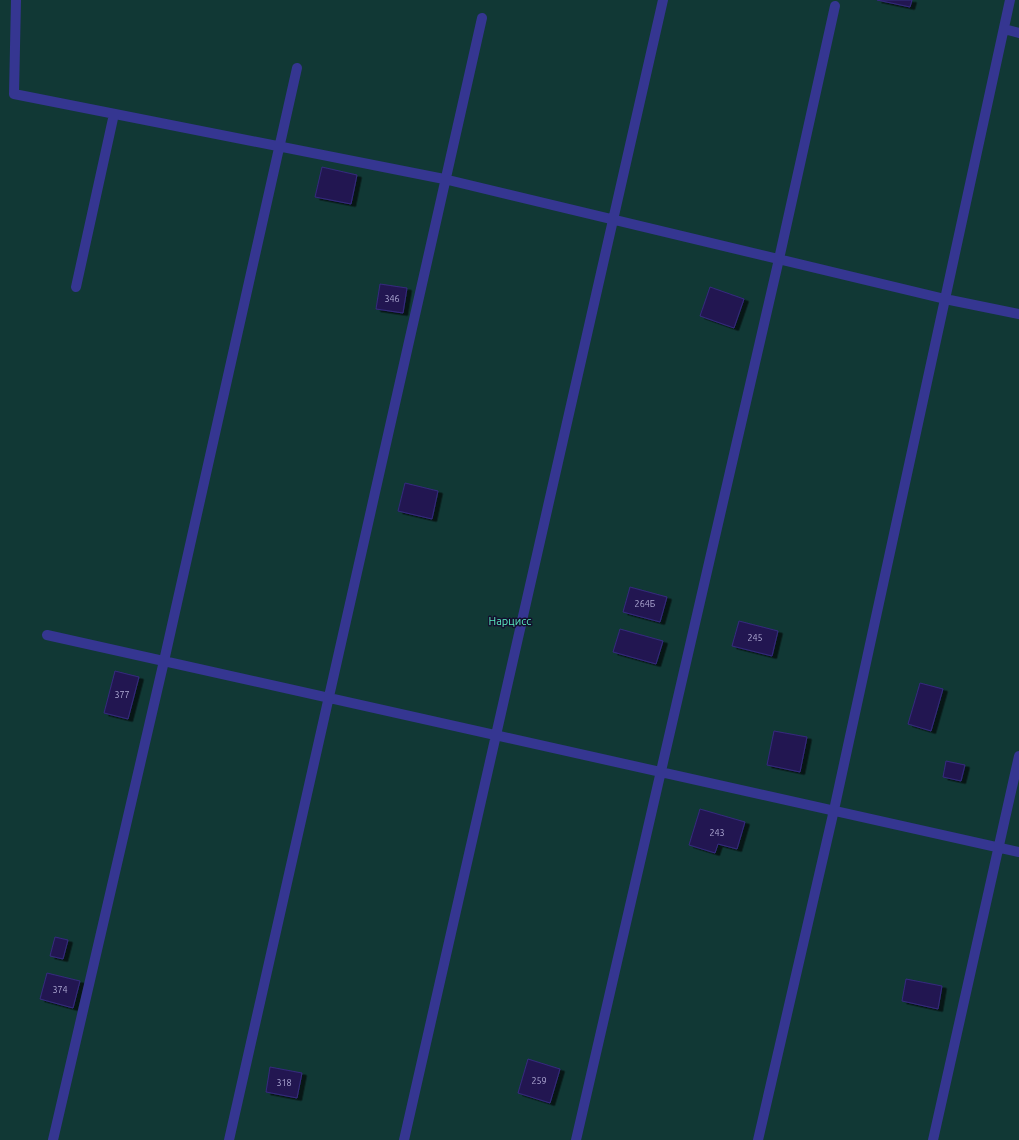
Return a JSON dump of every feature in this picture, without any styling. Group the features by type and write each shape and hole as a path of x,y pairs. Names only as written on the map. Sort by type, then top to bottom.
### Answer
{"lane":[{"path":"16,0 14,94 444,180 945,299 1019,314"},
{"path":"404,1140 663,0"},
{"path":"758,1140 834,810 1010,0"},
{"path":"576,1140 779,259 835,6"},
{"path":"229,1140 444,180 482,18"},
{"path":"1004,29 1019,33"},
{"path":"53,1140 164,661 297,68"},
{"path":"76,287 114,114"},
{"path":"47,635 1019,852"},
{"path":"933,1140 1019,756"}],"green space":[{"name":"Нарцисс","path":"0,0 1019,0 1019,1140 0,1140"}],"building":[{"path":"877,0 912,0 910,7"},
{"path":"322,167 357,175 351,204 315,197"},
{"path":"380,284 407,288 403,313 376,309"},
{"path":"710,287 744,299 734,328 700,316"},
{"path":"405,483 438,491 432,519 398,511"},
{"path":"630,587 667,597 660,622 623,612"},
{"path":"739,621 778,631 772,656 732,646"},
{"path":"620,629 663,641 656,664 613,652"},
{"path":"115,671 139,677 128,719 104,713"},
{"path":"920,683 943,689 931,731 908,724"},
{"path":"774,731 807,737 800,772 767,765"},
{"path":"946,761 965,765 961,781 943,777"},
{"path":"700,809 745,822 737,849 718,844 715,853 689,845"},
{"path":"55,937 68,940 63,959 50,956"},
{"path":"47,973 80,981 73,1008 40,999"},
{"path":"906,979 942,986 938,1009 902,1001"},
{"path":"528,1059 560,1069 550,1103 518,1093"},
{"path":"270,1067 302,1073 297,1098 266,1092"}]}
